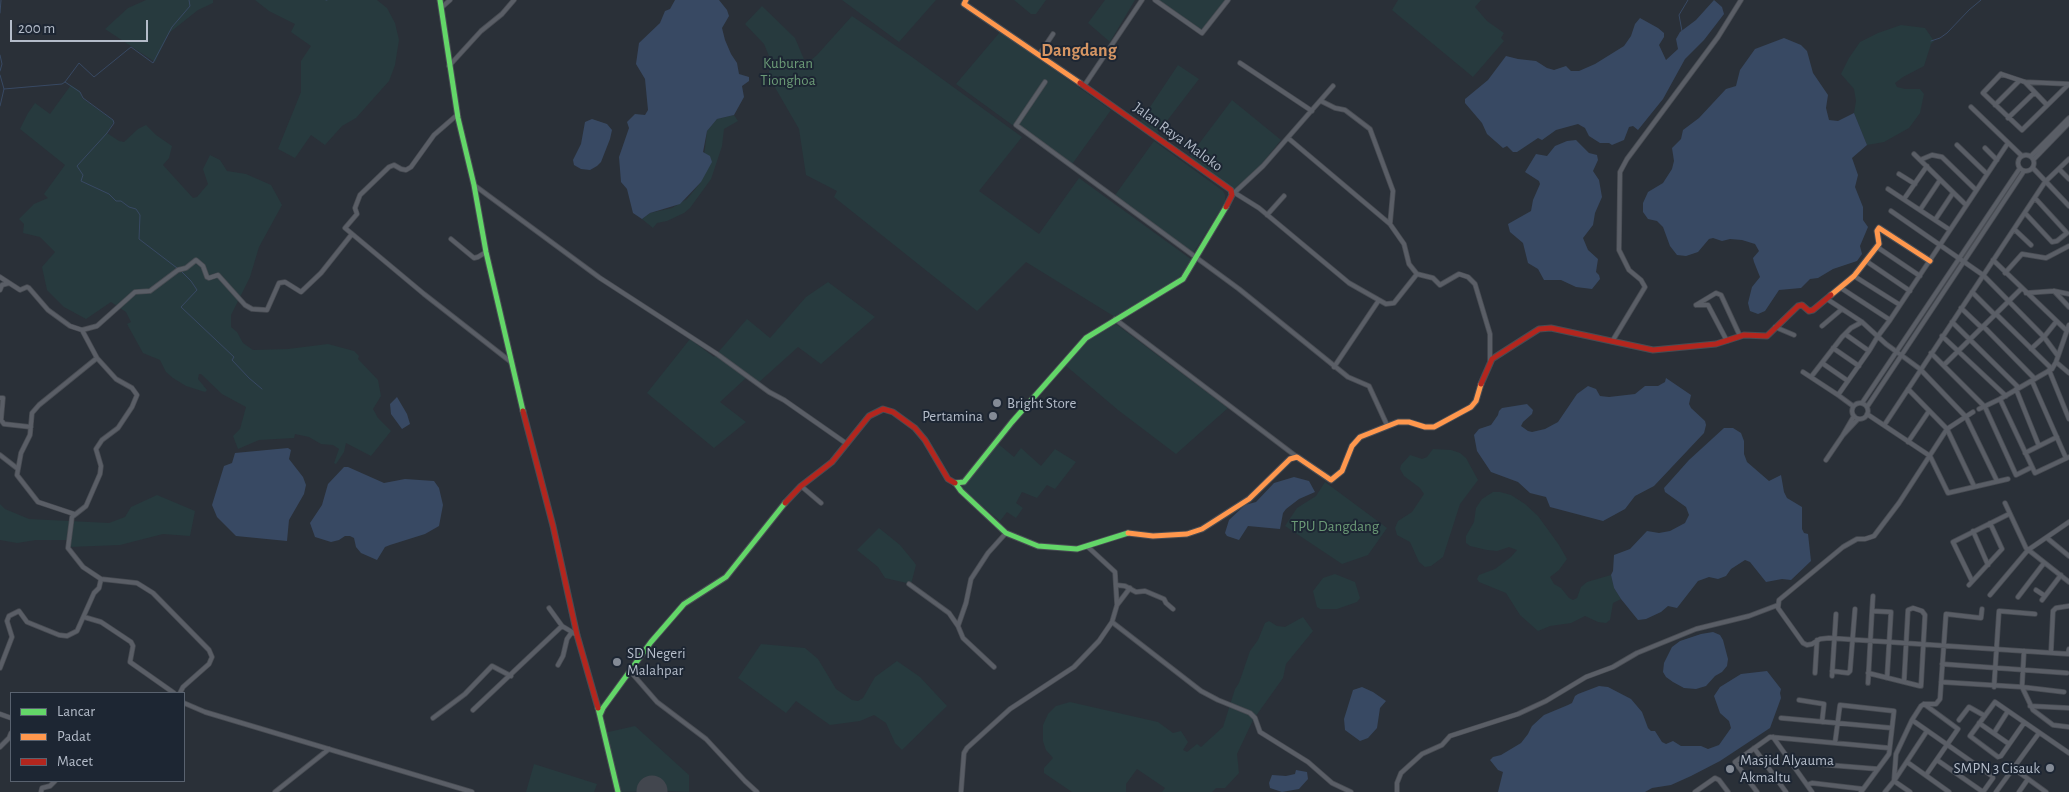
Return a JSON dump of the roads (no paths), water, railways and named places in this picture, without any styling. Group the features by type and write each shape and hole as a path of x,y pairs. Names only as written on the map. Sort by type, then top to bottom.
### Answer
{"street":[{"path":"440,0 457,114 474,185 486,252 511,362 550,514 575,634 600,715 618,792"},
{"path":"441,8 450,0"},
{"path":"449,66 481,31 502,14 514,0"},
{"path":"1084,86 1142,0"},
{"path":"1155,0 1202,33 1228,0"},
{"path":"1613,340 1645,287 1641,280 1629,270 1619,250 1620,172 1626,159 1718,37 1741,0"},
{"name":"Jalan Raya Maloko","path":"963,1 1231,190 1234,194"},
{"path":"1039,54 1053,34"},
{"path":"1240,63 1312,111"},
{"path":"2000,75 2025,82 2069,84 2022,130 1983,93 2000,75"},
{"path":"1994,105 2020,81"},
{"path":"1045,82 1016,125 1197,258 1297,335 1334,367 1348,377 1369,386 1387,425"},
{"path":"2025,82 2047,105"},
{"path":"956,484 967,480 1012,422 1086,338 1162,294 1182,279 1197,258 1234,194 1288,138 1333,86"},
{"path":"2008,118 2034,92"},
{"path":"1321,101 1334,108 1345,110 1370,129 1393,191 1390,224"},
{"path":"1971,107 2022,156 2032,158"},
{"path":"457,114 434,135 411,167 406,170 401,170 394,165 389,167 360,195 355,208 357,214 346,228 511,362"},
{"path":"2069,118 2032,158 2033,168 2069,206"},
{"path":"2032,158 2069,123"},
{"path":"1288,138 1390,224 1404,244 1409,264 1418,274 1433,278 1440,285 1459,274 1468,277 1475,284 1490,334 1490,362"},
{"path":"1838,395 1869,352 2008,143"},
{"path":"1957,145 1987,174"},
{"path":"1985,148 1997,160"},
{"path":"1914,154 1966,205"},
{"path":"1920,160 1927,156 1942,156 1976,190"},
{"path":"2022,156 2018,162 2022,170"},
{"path":"1885,424 2045,182 2069,159"},
{"path":"1904,199 1927,166"},
{"path":"1854,406 1862,403 2022,170 2033,168"},
{"path":"2059,169 2069,179"},
{"path":"1899,174 1915,184"},
{"path":"1920,210 1940,180"},
{"path":"474,185 600,278 717,354 769,392 784,400 847,444"},
{"path":"1888,188 1950,230"},
{"path":"1935,220 1953,193"},
{"path":"1234,194 1268,215 1349,283 1386,304 1394,303 1418,274"},
{"path":"1268,215 1284,196"},
{"path":"2025,213 2052,242 2057,241 2067,233 2035,198"},
{"path":"1891,211 1983,275 2044,337 2058,356"},
{"path":"1116,319 1297,456 1329,479 1334,479 1342,471 1357,440 1387,425 1404,421 1425,427 1434,427 1471,407 1476,401 1490,362 1496,356 1543,328 1613,340 1653,350 1727,341 1740,336 1767,336 1798,306 1802,305 1811,311 1854,276 1877,247 1879,242 1877,231 1880,228 1930,261"},
{"path":"2014,228 2031,245"},
{"path":"0,277 20,290 29,288 48,310 70,326 82,330 98,326 135,292 150,291 196,260 203,266 207,277 218,275 245,304 258,310 267,310 280,283 285,282 301,292 321,273 352,234"},
{"path":"451,239 474,258 486,252"},
{"path":"2005,272 2022,254 2046,258 2069,246"},
{"path":"1877,247 1920,276"},
{"path":"1867,414 1867,407 1903,355 1962,260"},
{"path":"1993,260 2021,289 2067,331"},
{"path":"1866,261 1910,291"},
{"path":"1854,276 1900,305"},
{"path":"0,290 2,285 8,282"},
{"path":"1841,288 1890,320"},
{"path":"1944,365 2021,289"},
{"path":"2026,293 2054,291 2069,294"},
{"path":"2054,291 2069,307"},
{"path":"1972,292 2051,369 2069,419"},
{"path":"1727,341 1708,305 1696,305 1716,293 1721,295 1740,336"},
{"path":"1827,299 1862,322 1920,369 1966,417 1997,481"},
{"path":"1334,367 1378,300"},
{"path":"1961,308 1983,327 2033,380 2068,458 2036,473 2000,399"},
{"path":"1822,326 1842,310"},
{"path":"1811,377 1845,334 1862,322"},
{"path":"1952,322 2018,389 2039,446"},
{"path":"2031,349 2056,322"},
{"path":"1979,409 2006,396 2051,369 2056,362 2069,325"},
{"path":"1775,327 1794,334"},
{"path":"82,330 97,358 116,379 132,388 137,395 132,407 118,428 102,440 96,449 101,466 100,474 86,506 83,510 74,514 38,502 17,474 21,453 30,435 32,414 39,405 97,358"},
{"path":"1845,334 1869,352"},
{"path":"1942,336 2006,396"},
{"path":"1834,348 1859,366"},
{"path":"1931,353 1985,406 2016,475 2032,467"},
{"path":"2056,362 2068,373"},
{"path":"1822,363 1848,380"},
{"path":"1803,372 1854,406"},
{"path":"1908,389 1947,429 1974,486"},
{"path":"0,398 3,398 0,421 4,424 30,427"},
{"path":"1862,403 1867,407"},
{"path":"1854,406 1852,412 1856,417"},
{"path":"600,715 603,708 651,642 684,604 726,577 786,501 801,486 832,462 869,416 878,411 888,409 920,434 944,475 956,484 1006,533 1038,546 1070,550 1088,547 1125,534 1180,535 1202,528 1249,499 1286,461 1297,456"},
{"path":"1908,442 1928,411"},
{"path":"1973,412 1947,429 1874,536 1857,539 1843,547 1779,600 1778,608 1803,643 1809,645 1817,640 1834,638 2068,654 2069,649"},
{"path":"1867,414 1885,424 1930,456 1948,493 2008,479"},
{"path":"1856,417 1864,417 1867,414"},
{"path":"1826,460 1856,417"},
{"path":"2025,453 2057,437"},
{"path":"0,455 18,469"},
{"path":"801,486 821,503"},
{"path":"2005,504 2028,550 2069,582"},
{"path":"74,514 68,548 83,566 101,579 137,583 153,593 209,650 212,657 209,664 183,687 180,692"},
{"path":"1990,523 2002,550 1971,583 1953,542 1990,523 2009,514"},
{"path":"1990,595 2028,550 2069,522"},
{"path":"2064,525 2069,529"},
{"path":"1974,532 1988,565"},
{"path":"958,626 966,603 971,579 988,553 1006,533"},
{"path":"2047,538 2069,556"},
{"path":"961,792 964,753 967,748 1010,708 1074,666 1099,641 1112,622 1117,605 1115,572 1088,547"},
{"path":"2018,597 2044,563"},
{"path":"2036,590 2043,598 2061,575"},
{"path":"0,668 12,637 7,621 10,616 19,611 27,622 58,635 67,636 77,631 94,593 99,588 101,579"},
{"path":"909,584 949,613 958,626 963,638 994,667"},
{"path":"1116,585 1130,588 1136,592 1145,591 1164,599 1173,609"},
{"path":"1117,605 1130,588"},
{"path":"1868,682 1873,596"},
{"path":"1397,792 1397,783 1401,773 1422,754 1442,745 1450,736 1518,714 1546,701 1586,677 1613,667 1637,653 1696,629 1749,616 1778,605"},
{"path":"2051,652 2053,611 2056,608 2069,606"},
{"path":"1868,673 1887,678 1904,682 1921,686 1925,615 1922,611 1910,607 1908,610 1904,682"},
{"path":"549,608 562,626 575,634"},
{"path":"1836,614 1832,674 1850,672 1855,609"},
{"path":"1894,781 1896,754 1912,720 1924,704 1938,703 1946,614 1981,618 1982,609"},
{"path":"1872,611 1891,612 1887,678"},
{"path":"1994,687 1999,611 2035,614"},
{"path":"84,617 101,622 131,642 134,646 130,662 173,692"},
{"path":"0,622 7,621"},
{"path":"1112,622 1201,691 1250,713 1260,732 1308,762 1332,783 1351,792"},
{"path":"473,710 562,626"},
{"path":"558,665 563,656 567,639 575,634"},
{"path":"1815,673 1817,640"},
{"path":"2024,651 2022,688 2030,706 2051,724 2069,726"},
{"path":"1942,664 2067,673"},
{"path":"434,718 465,694 492,666 511,676"},
{"path":"630,671 657,702 706,739 745,781 758,792"},
{"path":"1941,682 2064,692"},
{"path":"1799,700 1824,704 1822,722"},
{"path":"2024,723 2001,756 1998,757 1970,736 1994,702 2069,753"},
{"path":"185,704 472,792"},
{"path":"1924,704 1958,729 1926,775"},
{"path":"1807,785 1812,783 1862,790 1889,754 1894,711 1840,705 1835,743"},
{"path":"2030,706 2069,708"},
{"path":"1959,720 1969,707 1985,716"},
{"path":"1994,733 2008,711"},
{"path":"1781,718 1892,728"},
{"path":"1912,720 1993,778 1982,792 1936,760"},
{"path":"1979,723 2009,744"},
{"path":"1885,792 1927,731"},
{"path":"1996,792 2039,733"},
{"path":"0,747 10,735"},
{"path":"1757,792 1736,762 1770,737 1890,748"},
{"path":"1773,737 1812,792"},
{"path":"1754,748 1786,792"},
{"path":"275,792 329,749"},
{"path":"1791,762 1878,769"},
{"path":"1907,762 1949,792"},
{"path":"2013,768 2046,792"},
{"path":"1695,792 1701,790 1717,778 1728,792"},
{"path":"2019,792 2028,779"},
{"path":"1894,781 1910,792"},
{"path":"40,792 42,788 50,786 54,782"}],"water":[{"path":"675,0 719,0 729,16 722,28 725,40 737,63 739,74 749,77 749,81 742,86 744,97 734,115 717,119 707,131 703,152 710,156 712,162 701,182 680,204 650,213 642,219 633,213 627,189 621,182 619,157 629,128 627,122 635,114 645,115 648,110 645,79 636,64 639,43 660,23 665,11 670,9"},
{"path":"1714,0 1722,7 1724,14 1704,40 1685,59 1663,99 1638,130 1633,126 1629,127 1624,140 1612,145 1600,143 1589,136 1585,128 1578,124 1556,130 1542,140 1538,138 1517,152 1513,152 1507,146 1503,148 1487,134 1482,123 1465,103 1465,99 1488,80 1506,56 1536,61 1554,70 1566,66 1571,71 1579,71 1595,64 1624,46 1640,18 1664,33 1664,37 1659,45 1666,60 1678,49 1676,39 1680,32 1696,20"},
{"path":"1784,38 1801,45 1807,51 1813,73 1828,95 1826,108 1829,120 1838,121 1854,113 1867,145 1852,158 1858,175 1855,187 1863,207 1863,220 1868,227 1860,246 1862,254 1857,261 1833,269 1818,278 1810,279 1801,288 1779,290 1765,311 1758,314 1750,311 1748,303 1752,287 1760,277 1753,258 1759,251 1755,244 1742,240 1730,239 1722,241 1713,238 1709,239 1698,252 1686,256 1677,255 1670,246 1663,227 1657,221 1648,219 1643,212 1643,203 1648,192 1663,183 1672,169 1674,161 1672,148 1681,139 1683,130 1699,118 1726,89 1736,86 1740,70 1755,49"},
{"path":"592,119 607,124 612,130 601,162 590,170 581,169 574,165 573,160 581,144 585,122"},
{"path":"1576,140 1589,153 1597,155 1598,160 1593,171 1599,180 1602,197 1595,213 1593,225 1583,238 1588,250 1598,259 1596,272 1600,279 1592,289 1576,287 1561,280 1544,280 1538,269 1528,263 1523,243 1510,232 1508,224 1531,211 1533,200 1540,184 1539,181 1525,172 1536,154 1547,156 1555,146 1567,141"},
{"path":"1666,378 1691,395 1689,404 1691,408 1705,421 1704,433 1654,486 1635,496 1625,509 1603,521 1550,507 1546,497 1530,493 1518,482 1491,472 1477,451 1474,435 1479,429 1491,425 1502,408 1527,404 1533,410 1532,414 1521,426 1532,432 1545,429 1558,422 1577,394 1588,386 1596,389 1600,396 1609,397 1635,394 1645,386 1658,386 1665,382"},
{"path":"397,397 407,414 410,424 402,429 391,414 390,404"},
{"path":"1724,428 1733,428 1741,433 1747,462 1769,481 1781,475 1787,498 1802,507 1802,529 1804,533 1808,534 1811,561 1791,580 1782,579 1766,582 1750,562 1745,560 1731,569 1726,576 1718,579 1709,577 1698,581 1677,608 1668,606 1661,612 1646,619 1638,620 1614,588 1611,575 1614,555 1630,549 1647,531 1659,533 1670,531 1685,523 1689,515 1686,507 1665,492 1664,488 1689,460"},
{"path":"288,448 291,450 289,459 303,477 306,485 304,494 289,520 287,541 236,536 217,517 212,505 224,466 232,463 235,453"},
{"path":"344,467 384,483 405,479 434,481 439,488 443,505 439,526 425,534 385,547 377,560 361,553 356,547 354,538 350,536 345,536 331,542 315,537 310,523 322,505 328,484"},
{"path":"1294,477 1309,481 1315,492 1299,499 1286,509 1283,513 1280,529 1248,526 1239,540 1227,536 1225,533 1229,520 1245,505 1256,502 1274,483"},
{"path":"1713,632 1720,635 1723,640 1728,659 1727,666 1722,672 1715,676 1706,686 1696,689 1684,688 1666,677 1663,672 1664,663 1672,647 1680,641"},
{"path":"1767,671 1781,689 1781,698 1770,728 1720,761 1671,785 1652,788 1645,792 1498,792 1503,772 1498,770 1490,760 1521,743 1532,726 1544,715 1572,703 1578,694 1599,686 1608,687 1631,699 1642,712 1648,728 1651,731 1655,731 1662,742 1666,744 1673,741 1681,746 1701,746 1708,749 1719,745 1731,728 1729,721 1720,713 1714,696 1720,687 1741,674"},
{"path":"1362,687 1386,701 1380,708 1377,728 1368,738 1360,741 1345,730 1344,719 1353,690"},
{"path":"1296,770 1307,772 1308,779 1299,789 1282,792 1270,788 1269,783 1272,775 1286,776 1295,774"}],"waterway":[{"path":"0,13 1,0"},
{"path":"4,89 62,84 79,63 94,77 131,47 153,63 172,27 190,6 189,0"},
{"path":"1682,31 1679,15 1688,0"},
{"path":"1931,41 1947,33 1981,0"},
{"path":"0,55 2,64 0,71"},
{"path":"0,75 4,89 0,106"},
{"path":"65,82 80,92 83,98 113,120 114,123 77,166 83,175 81,181 109,194 116,201 121,201 129,207 136,209 140,215 139,239 177,268"},
{"path":"180,270 197,290 181,307 234,357 232,360 262,389"}],"place":[{"name":"Bright Store","path":"997,403"},
{"name":"Pertamina","path":"993,416"},
{"name":"SD Negeri Malahpar","path":"617,662"},
{"name":"SMPN 3 Cisauk","path":"2050,768"},
{"name":"Masjid Alyauma Akmaltu","path":"1730,769"}],"district":[{"name":"Dangdang","path":"1079,51"}],"park label":[{"name":"Kuburan Tionghoa","path":"788,72"},
{"name":"TPU Dangdang","path":"1335,526"}]}
